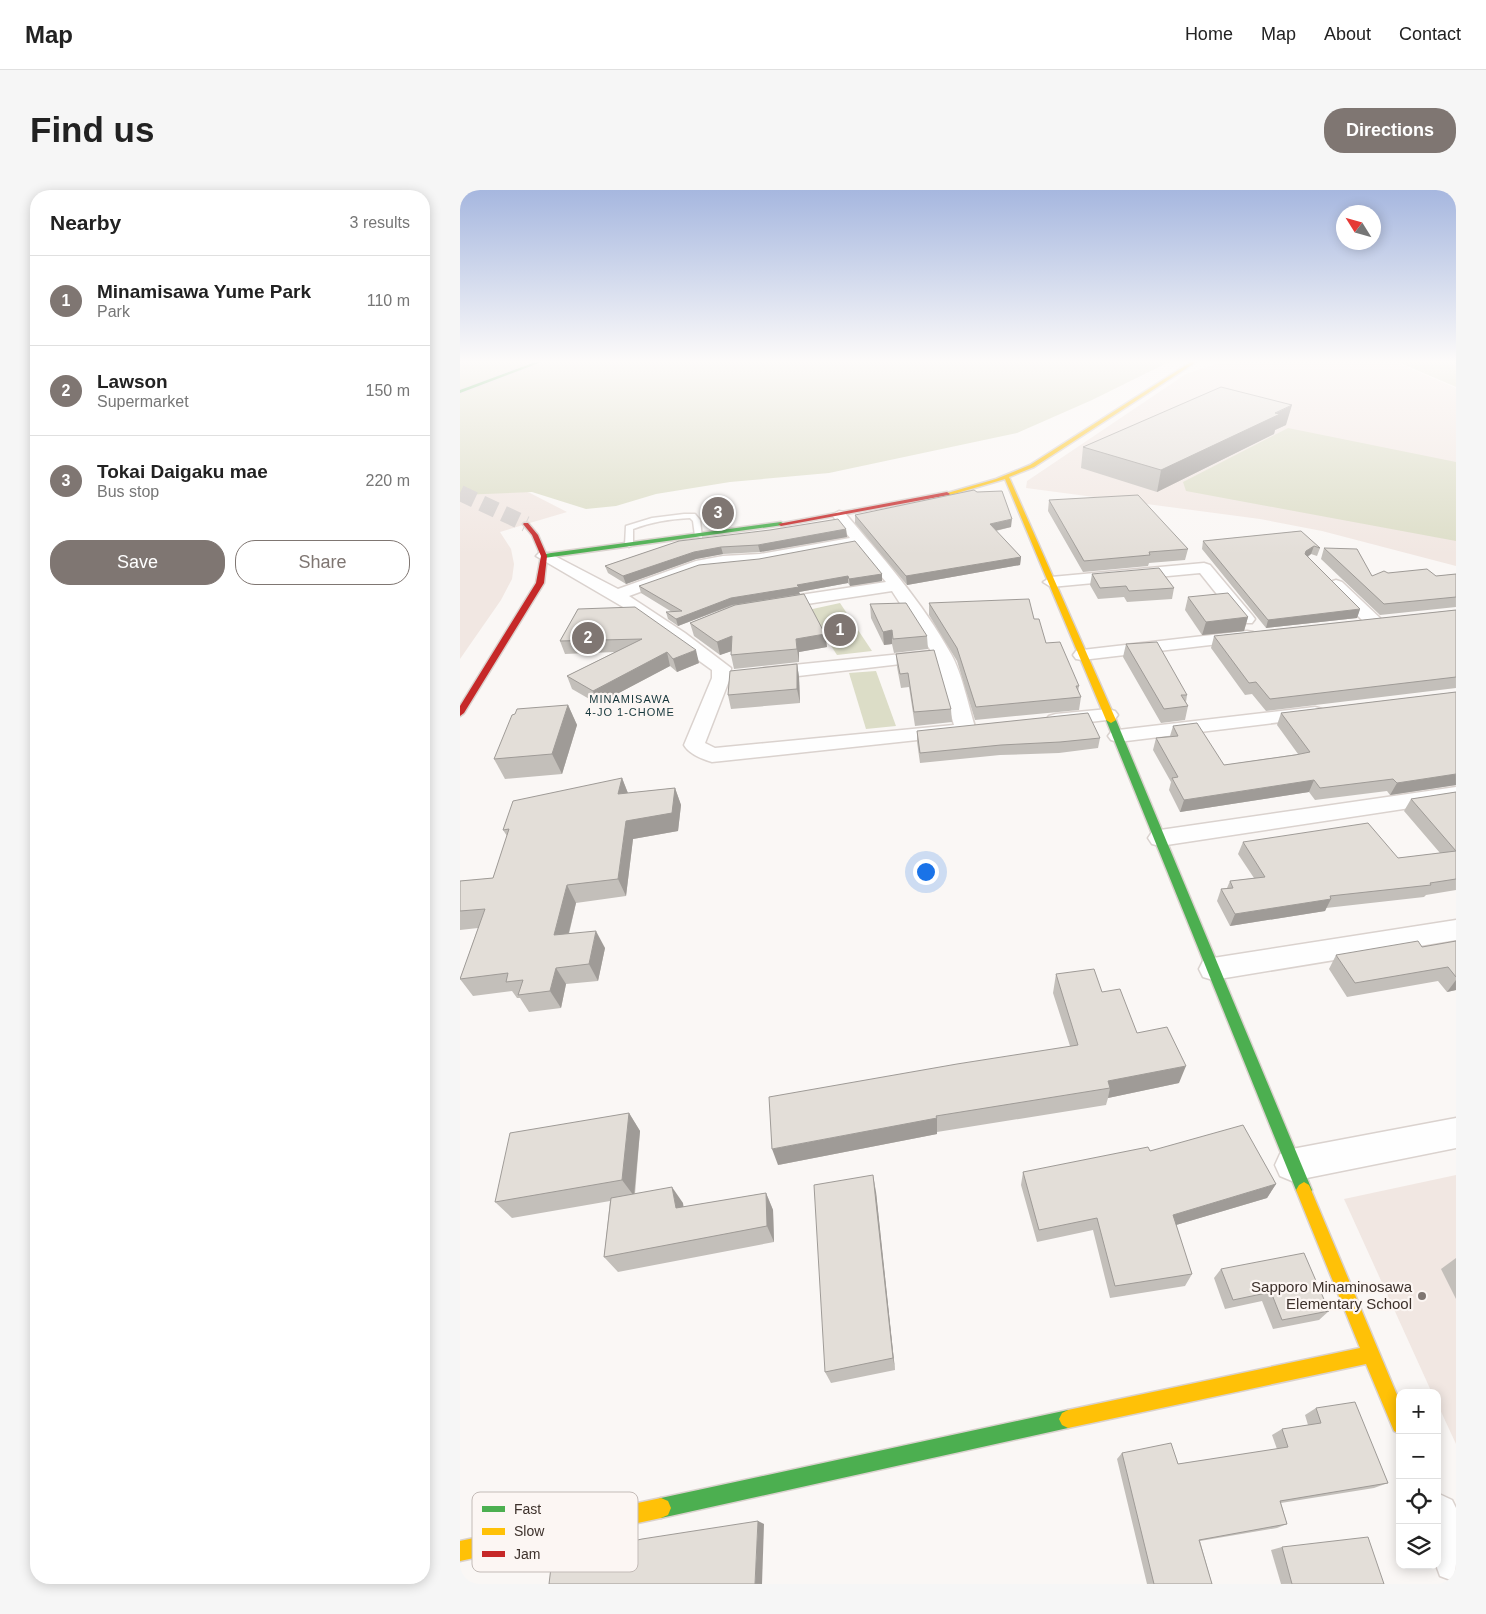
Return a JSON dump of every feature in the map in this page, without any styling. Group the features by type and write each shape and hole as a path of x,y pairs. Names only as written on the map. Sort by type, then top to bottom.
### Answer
{"street":[{"path":"544,556 791,524 957,491 1007,478 1032,466 1096,425"},
{"path":"1007,478 1118,736 1396,1416"},
{"path":"544,556 582,573 617,595 685,632 722,668 721,678 694,744 712,755 975,729 943,655 897,585 862,540 839,515"},
{"path":"460,713 540,583 544,556 535,535 526,524"},
{"path":"617,595 696,566 723,561 760,559 862,540"},
{"path":"1051,582 1204,568 1263,634 1082,655"},
{"path":"1326,575 1374,622"},
{"path":"760,607 897,585"},
{"path":"1354,624 1392,620"},
{"path":"721,678 943,655"},
{"path":"1118,736 1330,711"},
{"path":"1042,722 1108,715"},
{"path":"1160,838 1456,794"},
{"path":"1213,969 1456,930"},
{"path":"1292,1165 1456,1133"},
{"path":"638,1512 1370,1354"},
{"path":"1441,1524 1456,1560"}],"lane":[{"path":"629,545 629,528 648,520 676,516 692,516 696,520 699,536"}],"shaded area":[{"path":"1110,425 1456,425 1456,566 1322,531 1260,519 1026,488 1027,481"},
{"path":"485,476 530,493 567,512 500,532 511,549 514,564 512,579 501,600 460,659 460,482"},
{"name":"Sapporo Minaminosawa Elementary School","path":"1456,1175 1456,1444 1441,1412 1441,1389 1430,1389 1344,1199"}],"green space":[{"path":"460,425 1035,425 1017,433 829,473 730,482 656,494 616,506 586,509 532,492 460,495"},
{"path":"1288,428 1456,462 1456,541 1186,491 1183,482"},
{"path":"840,603 872,651 837,655 808,610"},
{"path":"876,671 896,726 866,729 849,673"}],"building":[{"path":"1133,425 1257,425 1161,470 1083,447"},
{"path":"974,490 977,492 1002,491 1012,519 990,524 1021,557 906,576 855,515"},
{"path":"1138,495 1188,549 1149,552 1150,555 1084,561 1049,500"},
{"path":"838,519 846,529 758,545 721,547 694,552 623,576 605,566 679,541 770,530"},
{"path":"1301,531 1320,548 1314,546 1306,551 1305,554 1360,609 1268,620 1203,541"},
{"path":"855,541 882,574 849,579 848,576 797,585 799,587 731,598 676,619 666,612 682,611 639,586 699,565 759,559"},
{"path":"1324,548 1357,549 1372,576 1384,571 1388,573 1427,569 1436,576 1456,574 1456,597 1384,604"},
{"path":"1159,568 1174,588 1129,591 1126,586 1100,588 1092,574"},
{"path":"1228,593 1248,617 1206,622 1188,597"},
{"path":"804,594 825,634 796,639 797,649 731,655 732,636 717,642 690,623 735,605"},
{"path":"1029,599 1034,619 1039,619 1046,643 1060,642 1079,686 1076,686 1081,697 976,707 957,648 929,603"},
{"path":"906,603 927,636 893,639 892,630 883,632 870,604"},
{"path":"635,607 696,650 673,659 667,652 593,691 567,676 642,639 560,641 578,609"},
{"path":"1456,610 1456,677 1270,699 1256,682 1249,683 1214,636"},
{"path":"1157,642 1187,695 1181,695 1188,706 1164,709 1126,644"},
{"path":"934,650 951,709 914,712 908,673 900,674 896,654"},
{"path":"797,664 797,689 728,695 730,671"},
{"path":"1456,692 1456,774 1397,783 1393,779 1320,788 1314,780 1184,800 1172,778 1178,777 1156,738 1178,736 1173,726 1197,723 1224,765 1295,755 1310,752 1281,713"},
{"path":"568,705 552,754 494,759 512,715 515,714 517,709"},
{"path":"1088,713 1100,738 920,753 917,731"},
{"path":"622,778 618,794 675,788 672,813 626,821 618,879 567,885 554,935 596,931 589,964 556,968 550,991 518,995 523,980 506,982 508,973 460,979 485,909 460,911 460,881 493,878 509,829 503,830 513,801"},
{"path":"1456,792 1456,851 1411,799"},
{"path":"1368,823 1398,858 1456,851 1456,879 1430,883 1431,885 1330,896 1331,899 1235,914 1221,889 1233,888 1230,881 1265,877 1243,842"},
{"path":"1418,941 1422,947 1456,941 1456,977 1448,967 1355,983 1336,955"},
{"path":"1094,969 1102,992 1120,989 1137,1033 1167,1027 1186,1066 1108,1081 1110,1088 936,1116 937,1118 772,1149 769,1097 1078,1045 1056,974"},
{"path":"629,1113 622,1180 495,1202 510,1133"},
{"path":"1243,1125 1276,1184 1173,1215 1192,1274 1115,1286 1097,1218 1039,1230 1023,1172 1148,1147 1150,1151"},
{"path":"873,1175 893,1358 825,1372 814,1185"},
{"path":"672,1187 676,1208 766,1193 767,1226 604,1257 611,1198"},
{"path":"1304,1253 1329,1311 1282,1320 1271,1292 1233,1300 1221,1269"},
{"path":"1355,1402 1388,1483 1280,1501 1287,1524 1199,1540 1212,1584 1154,1584 1122,1453 1171,1443 1178,1464 1288,1447 1282,1429 1321,1423 1316,1408"},
{"path":"758,1521 755,1584 549,1584 550,1572 638,1572 638,1540"},
{"path":"1368,1537 1384,1584 1292,1584 1282,1547"}],"tunnel":[{"path":"460,493 526,524"}],"traffic: fast":[{"path":"544,556 781,524"},
{"path":"1111,720 1304,1190"},
{"path":"661,1508 1068,1419"}],"traffic: slow":[{"path":"947,494 998,480 1032,466 1096,425"},
{"path":"1007,478 1111,720"},
{"path":"1304,1190 1396,1415"},
{"path":"1068,1419 1370,1354"},
{"path":"638,1513 661,1508"},
{"path":"460,1551 472,1548"}],"traffic: jam":[{"path":"781,524 947,494"},
{"path":"460,713 540,583 544,556 535,535 526,524"}],"place":[{"name":"Tokai Daigaku mae","path":"718,513"},
{"name":"Minamisawa Yume Park","path":"840,630"},
{"name":"Lawson","path":"588,638"},
{"name":"Sapporo Minaminosawa Elementary School","path":"1422,1296"}],"district":[{"name":"MINAMISAWA 4-JO 1-CHOME","path":"630,705"}]}
